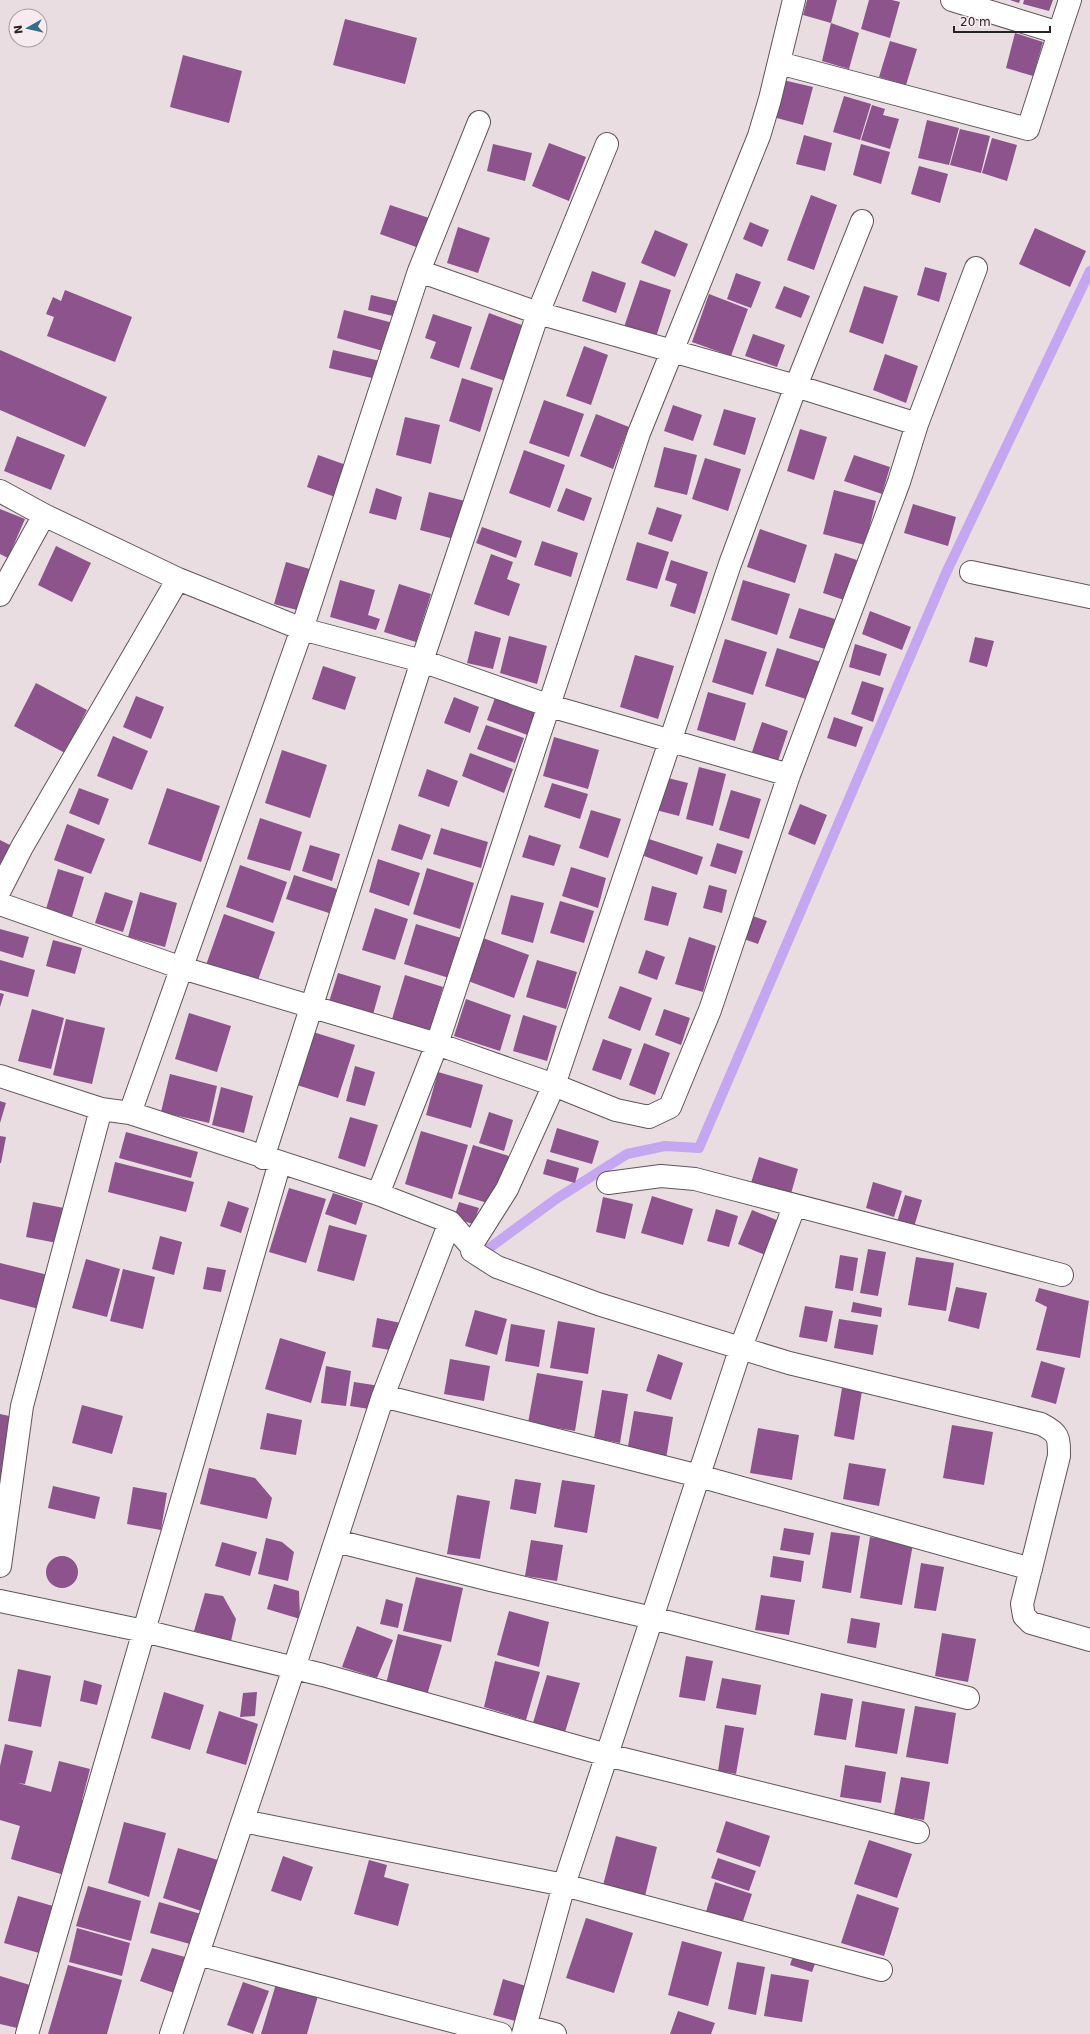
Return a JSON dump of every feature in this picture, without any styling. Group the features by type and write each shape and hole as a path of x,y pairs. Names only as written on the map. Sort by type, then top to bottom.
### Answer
{"street":[{"path":"378,1194 437,1044 639,433 759,136 794,0"},
{"path":"952,0 1059,32"},
{"path":"778,62 1028,129 1070,0"},
{"path":"130,1113 302,629 419,271 479,122"},
{"path":"27,2034 144,1631 311,1006 422,661 538,313 607,144"},
{"path":"471,1246 507,1189 554,1085 672,741 730,564 796,386 862,221"},
{"path":"0,904 182,968 437,1044 632,1114 649,1117 670,1107 710,1010 789,775 899,482 917,424 976,268"},
{"path":"419,271 538,313 796,386 917,424"},
{"path":"0,491 44,515 178,578 302,629 422,661 550,706 789,775"},
{"path":"0,595 44,515"},
{"path":"971,572 1090,597"},
{"path":"0,890 22,847 178,578"},
{"path":"0,1076 101,1109 130,1113 378,1194 450,1222 471,1246 472,1251 497,1267 598,1304 789,1363 1042,1424 1055,1431 1059,1440 1059,1456 1022,1604 1024,1616 1031,1623 1090,1640"},
{"path":"0,1566 22,1406 101,1109"},
{"path":"608,1183 676,1176 1062,1275"},
{"path":"555,2034 524,2030 564,1885 741,1347 794,1207"},
{"path":"170,2034 243,1821 383,1396 450,1222"},
{"path":"383,1396 698,1476 1031,1568"},
{"path":"336,1541 652,1618 968,1698"},
{"path":"0,1601 144,1631 294,1668 607,1755 918,1832"},
{"path":"243,1821 564,1885 881,1970"},
{"path":"198,1954 501,2034"}],"building":[{"path":"807,0 837,0 831,23 803,15"},
{"path":"869,0 892,0 900,2 890,38 861,29"},
{"path":"1010,0 1020,0 1019,3"},
{"path":"1024,0 1053,0 1049,11 1023,4"},
{"path":"345,19 417,38 405,84 333,65"},
{"path":"831,23 859,33 849,69 822,61"},
{"path":"1015,33 1043,42 1033,76 1006,68"},
{"path":"890,41 917,49 906,85 879,77"},
{"path":"183,55 242,71 229,123 170,107"},
{"path":"783,80 813,87 803,125 773,117"},
{"path":"844,96 871,104 860,140 833,132"},
{"path":"872,105 885,109 883,115 899,119 890,149 861,140"},
{"path":"927,120 959,128 949,165 918,158"},
{"path":"960,129 990,136 981,173 950,165"},
{"path":"804,135 832,143 825,171 796,164"},
{"path":"992,138 1017,145 1007,181 982,173"},
{"path":"549,143 586,157 569,201 532,186"},
{"path":"493,144 532,153 525,181 487,171"},
{"path":"861,144 890,152 881,184 853,175"},
{"path":"919,166 948,174 940,203 911,194"},
{"path":"811,195 837,205 814,270 787,260"},
{"path":"390,205 429,218 419,248 380,234"},
{"path":"750,222 769,230 762,247 743,239"},
{"path":"458,227 490,238 478,273 447,263"},
{"path":"1035,228 1086,251 1070,287 1019,264"},
{"path":"655,230 688,244 675,277 641,263"},
{"path":"925,267 947,273 939,302 917,295"},
{"path":"592,271 626,283 616,313 582,301"},
{"path":"736,273 761,282 751,308 727,299"},
{"path":"640,280 671,290 656,337 624,327"},
{"path":"784,286 810,296 801,318 775,308"},
{"path":"864,286 898,296 883,344 849,332"},
{"path":"65,290 132,317 115,362 47,336 54,317 46,314 53,297 61,301"},
{"path":"709,294 748,309 731,356 692,342"},
{"path":"371,295 401,302 397,317 368,310"},
{"path":"344,310 397,324 390,353 337,338"},
{"path":"489,313 527,327 508,382 470,369"},
{"path":"433,314 472,327 459,368 430,358 436,342 425,338"},
{"path":"753,334 785,345 777,367 745,356"},
{"path":"584,346 608,355 591,405 566,396"},
{"path":"0,350 107,397 85,447 0,410"},
{"path":"333,350 380,361 376,379 329,368"},
{"path":"885,354 918,366 906,403 873,390"},
{"path":"462,378 493,388 480,432 449,421"},
{"path":"544,400 584,414 569,457 529,443"},
{"path":"673,405 702,415 693,441 664,431"},
{"path":"724,409 756,418 745,455 713,445"},
{"path":"596,414 629,427 613,469 580,456"},
{"path":"405,417 440,425 431,464 396,455"},
{"path":"800,429 827,437 814,480 787,471"},
{"path":"17,436 65,455 51,490 4,471"},
{"path":"664,447 697,455 687,495 654,487"},
{"path":"524,450 565,465 550,508 509,493"},
{"path":"318,455 349,466 338,498 307,487"},
{"path":"854,455 890,467 882,494 844,481"},
{"path":"705,458 741,469 728,511 692,499"},
{"path":"376,488 402,497 396,520 369,513"},
{"path":"566,488 592,498 584,521 557,511"},
{"path":"834,490 876,501 865,545 823,534"},
{"path":"429,492 465,501 454,539 420,530"},
{"path":"913,504 956,517 948,546 904,533"},
{"path":"657,507 682,515 672,542 648,534"},
{"path":"0,509 25,519 8,558 0,554"},
{"path":"482,527 522,541 516,558 476,543"},
{"path":"760,529 807,545 795,583 747,567"},
{"path":"542,541 578,553 571,577 534,565"},
{"path":"637,542 669,552 657,589 626,580"},
{"path":"56,546 91,563 72,602 38,585"},
{"path":"835,553 857,560 844,600 823,593"},
{"path":"491,554 513,562 507,579 520,584 509,616 474,604"},
{"path":"671,560 708,572 695,614 670,606 677,584 665,580"},
{"path":"286,562 313,570 301,611 274,604"},
{"path":"340,580 375,590 368,615 380,619 376,630 330,617"},
{"path":"743,580 790,594 777,635 731,620"},
{"path":"399,584 431,594 416,642 384,632"},
{"path":"799,608 835,619 825,649 789,638"},
{"path":"870,611 911,627 902,650 862,634"},
{"path":"475,631 501,638 493,669 467,663"},
{"path":"509,636 547,646 537,684 500,673"},
{"path":"975,637 994,641 987,667 969,662"},
{"path":"725,639 767,652 753,695 712,682"},
{"path":"855,644 887,654 880,676 849,667"},
{"path":"777,648 821,662 809,700 765,686"},
{"path":"635,655 674,666 658,719 620,707"},
{"path":"323,666 356,677 345,710 312,699"},
{"path":"862,681 884,688 873,722 851,714"},
{"path":"36,683 87,710 65,753 14,726"},
{"path":"708,692 746,703 735,741 697,730"},
{"path":"496,695 539,710 530,736 487,720"},
{"path":"136,696 164,707 151,739 123,727"},
{"path":"454,697 479,707 470,733 444,723"},
{"path":"834,717 863,727 856,747 827,738"},
{"path":"762,722 788,731 778,761 752,752"},
{"path":"486,725 524,738 515,763 477,749"},
{"path":"113,736 148,751 132,790 97,776"},
{"path":"554,737 599,750 588,789 543,776"},
{"path":"282,750 327,765 310,818 265,803"},
{"path":"470,753 513,769 504,793 462,776"},
{"path":"699,767 726,774 713,826 686,819"},
{"path":"427,769 458,781 449,807 418,796"},
{"path":"664,777 688,783 679,816 656,810"},
{"path":"552,783 588,794 580,819 544,807"},
{"path":"79,788 109,799 99,825 69,813"},
{"path":"167,788 220,806 201,862 148,844"},
{"path":"731,790 761,799 749,839 719,830"},
{"path":"800,804 827,815 815,845 788,834"},
{"path":"591,810 621,819 608,858 579,848"},
{"path":"260,818 302,832 290,871 247,859"},
{"path":"67,824 105,839 91,874 54,860"},
{"path":"399,824 431,835 422,860 391,850"},
{"path":"441,828 488,842 481,868 433,854"},
{"path":"529,835 561,845 554,866 522,857"},
{"path":"649,839 703,857 697,875 644,856"},
{"path":"0,840 12,846 0,870"},
{"path":"717,843 743,851 736,874 710,866"},
{"path":"310,845 340,854 332,881 302,871"},
{"path":"378,859 420,873 409,906 369,892"},
{"path":"240,865 287,882 273,923 226,907"},
{"path":"571,867 606,878 598,908 562,896"},
{"path":"427,868 474,883 460,929 413,914"},
{"path":"58,869 84,877 72,917 46,909"},
{"path":"294,875 337,889 329,913 286,899"},
{"path":"709,885 727,890 722,913 703,908"},
{"path":"652,886 677,893 668,926 644,920"},
{"path":"105,892 133,901 123,932 95,923"},
{"path":"140,892 177,903 165,947 128,937"},
{"path":"511,895 544,903 533,943 501,934"},
{"path":"560,901 594,911 584,943 550,933"},
{"path":"375,908 408,919 395,960 362,950"},
{"path":"224,914 275,932 257,983 206,965"},
{"path":"750,915 767,921 758,944 741,938"},
{"path":"416,924 461,938 449,978 404,964"},
{"path":"0,929 29,937 23,958 0,951"},
{"path":"689,937 716,946 703,992 675,984"},
{"path":"483,938 529,955 514,998 468,981"},
{"path":"53,940 82,948 75,974 46,966"},
{"path":"646,950 665,957 657,980 638,973"},
{"path":"0,960 35,970 28,997 0,990"},
{"path":"537,960 577,972 566,1009 526,997"},
{"path":"338,973 381,986 372,1018 328,1005"},
{"path":"405,975 443,987 430,1030 392,1019"},
{"path":"620,986 652,998 640,1031 608,1018"},
{"path":"0,993 4,994 0,1007"},
{"path":"466,999 511,1015 500,1051 454,1036"},
{"path":"32,1009 64,1018 51,1069 18,1061"},
{"path":"664,1009 690,1018 681,1045 655,1035"},
{"path":"189,1013 231,1026 217,1072 175,1059"},
{"path":"523,1015 557,1026 547,1061 513,1051"},
{"path":"66,1019 105,1028 92,1084 53,1075"},
{"path":"313,1032 355,1045 338,1098 297,1085"},
{"path":"603,1039 632,1049 621,1080 592,1070"},
{"path":"644,1043 670,1053 655,1095 629,1085"},
{"path":"355,1066 375,1072 365,1106 346,1101"},
{"path":"438,1072 483,1085 471,1128 426,1115"},
{"path":"170,1074 217,1086 209,1123 161,1112"},
{"path":"221,1087 253,1096 244,1133 212,1125"},
{"path":"0,1101 6,1103 0,1123"},
{"path":"489,1112 513,1120 504,1151 479,1143"},
{"path":"350,1117 378,1125 365,1167 338,1158"},
{"path":"557,1128 599,1141 592,1164 550,1152"},
{"path":"421,1131 468,1145 452,1199 405,1184"},
{"path":"126,1132 198,1152 191,1178 119,1158"},
{"path":"0,1136 6,1137 1,1163 0,1163"},
{"path":"473,1145 509,1156 494,1205 458,1194"},
{"path":"759,1157 798,1169 790,1197 750,1186"},
{"path":"547,1159 579,1168 575,1183 543,1174"},
{"path":"115,1162 194,1182 186,1212 108,1192"},
{"path":"873,1182 902,1191 894,1217 866,1208"},
{"path":"289,1188 326,1199 306,1263 269,1252"},
{"path":"333,1193 363,1203 356,1225 325,1214"},
{"path":"905,1195 922,1200 914,1227 897,1222"},
{"path":"652,1196 693,1209 683,1245 641,1233"},
{"path":"603,1197 633,1204 625,1239 596,1232"},
{"path":"228,1201 249,1208 241,1233 220,1226"},
{"path":"33,1202 64,1208 57,1243 26,1237"},
{"path":"459,1202 479,1208 473,1224 454,1218"},
{"path":"716,1209 738,1216 729,1247 707,1241"},
{"path":"752,1210 779,1221 765,1255 738,1244"},
{"path":"329,1225 367,1235 354,1281 317,1271"},
{"path":"160,1236 182,1242 174,1275 152,1269"},
{"path":"868,1249 886,1252 878,1296 860,1293"},
{"path":"840,1255 858,1258 853,1291 835,1288"},
{"path":"916,1257 954,1263 946,1311 908,1305"},
{"path":"86,1259 120,1269 107,1317 72,1308"},
{"path":"0,1263 48,1275 39,1309 0,1299"},
{"path":"207,1267 226,1270 221,1292 203,1289"},
{"path":"123,1269 155,1277 143,1329 110,1321"},
{"path":"956,1287 987,1293 979,1329 948,1321"},
{"path":"1039,1288 1089,1301 1080,1358 1036,1350 1047,1307 1035,1301"},
{"path":"853,1302 882,1308 881,1317 851,1312"},
{"path":"805,1306 833,1311 827,1342 799,1337"},
{"path":"475,1310 507,1319 497,1355 465,1346"},
{"path":"377,1318 401,1323 396,1351 372,1347"},
{"path":"839,1319 878,1325 873,1355 834,1348"},
{"path":"558,1321 595,1328 588,1374 550,1368"},
{"path":"511,1324 545,1330 539,1367 505,1361"},
{"path":"280,1338 326,1352 311,1403 265,1389"},
{"path":"658,1354 683,1363 671,1400 646,1391"},
{"path":"450,1359 490,1366 484,1401 444,1394"},
{"path":"1041,1361 1065,1368 1056,1404 1031,1397"},
{"path":"326,1366 351,1371 346,1406 321,1403"},
{"path":"537,1373 583,1381 575,1431 528,1423"},
{"path":"354,1382 380,1386 376,1410 350,1406"},
{"path":"842,1388 862,1391 854,1440 834,1436"},
{"path":"602,1390 628,1394 620,1443 594,1438"},
{"path":"82,1405 123,1416 112,1454 72,1443"},
{"path":"634,1411 673,1417 666,1459 627,1452"},
{"path":"267,1413 302,1420 296,1455 260,1449"},
{"path":"0,1414 14,1417 1,1481 0,1481"},
{"path":"952,1425 993,1432 984,1485 943,1478"},
{"path":"758,1428 799,1435 792,1480 750,1473"},
{"path":"849,1463 886,1469 879,1506 843,1499"},
{"path":"209,1468 255,1478 272,1498 267,1519 200,1504"},
{"path":"515,1479 541,1483 536,1514 510,1509"},
{"path":"562,1480 595,1485 587,1533 554,1527"},
{"path":"53,1486 100,1497 95,1519 48,1508"},
{"path":"133,1487 167,1493 161,1530 127,1524"},
{"path":"457,1495 490,1501 480,1559 447,1554"},
{"path":"784,1528 814,1533 810,1555 780,1550"},
{"path":"831,1532 860,1536 851,1593 822,1588"},
{"path":"870,1537 913,1544 902,1605 860,1598"},
{"path":"266,1538 282,1542 294,1552 288,1581 258,1574"},
{"path":"531,1540 563,1545 557,1581 525,1576"},
{"path":"222,1542 257,1552 250,1576 215,1566"},
{"path":"62,1556 68,1557 75,1563 78,1572 77,1578 71,1585 62,1588 56,1587 49,1581 46,1572 47,1566 53,1559"},
{"path":"773,1556 804,1561 801,1582 770,1577"},
{"path":"921,1563 944,1567 936,1611 914,1608"},
{"path":"416,1577 463,1588 451,1642 403,1631"},
{"path":"274,1584 299,1591 300,1619 267,1609"},
{"path":"205,1593 223,1596 236,1619 231,1641 194,1631"},
{"path":"761,1595 795,1600 789,1635 755,1630"},
{"path":"386,1599 403,1604 398,1628 380,1624"},
{"path":"509,1611 549,1622 539,1667 497,1655"},
{"path":"851,1618 880,1623 876,1648 847,1643"},
{"path":"357,1626 393,1640 377,1678 342,1667"},
{"path":"942,1633 976,1639 968,1682 935,1676"},
{"path":"398,1634 442,1645 427,1695 386,1684"},
{"path":"686,1656 713,1661 705,1701 679,1697"},
{"path":"495,1661 540,1672 526,1720 484,1707"},
{"path":"18,1669 51,1676 41,1727 8,1721"},
{"path":"547,1675 580,1683 565,1732 533,1723"},
{"path":"722,1678 761,1685 756,1715 716,1708"},
{"path":"84,1680 102,1685 97,1705 80,1701"},
{"path":"164,1692 204,1705 190,1750 151,1738"},
{"path":"257,1692 255,1716 240,1717 243,1693"},
{"path":"821,1693 853,1699 846,1740 814,1735"},
{"path":"862,1701 905,1709 897,1754 855,1747"},
{"path":"915,1706 956,1713 948,1764 906,1757"},
{"path":"219,1711 258,1724 246,1765 206,1753"},
{"path":"725,1725 744,1728 736,1774 718,1771"},
{"path":"5,1744 33,1751 25,1784 18,1783 51,1792 59,1761 90,1769 82,1800 85,1802 64,1875 11,1859 20,1826 0,1820 0,1766"},
{"path":"845,1765 886,1772 881,1803 840,1797"},
{"path":"901,1777 930,1782 924,1820 894,1815"},
{"path":"726,1821 770,1836 760,1867 716,1852"},
{"path":"124,1822 166,1833 149,1897 108,1883"},
{"path":"616,1836 657,1847 644,1900 602,1889"},
{"path":"869,1840 912,1854 897,1898 854,1884"},
{"path":"178,1848 218,1860 201,1911 163,1898"},
{"path":"283,1856 313,1867 301,1901 271,1891"},
{"path":"718,1858 756,1871 749,1891 711,1878"},
{"path":"369,1860 387,1865 384,1877 409,1884 398,1926 354,1914"},
{"path":"715,1882 752,1894 741,1927 705,1915"},
{"path":"88,1886 141,1901 131,1941 76,1926"},
{"path":"857,1894 899,1908 884,1956 841,1943"},
{"path":"18,1896 53,1906 39,1953 4,1943"},
{"path":"159,1902 201,1914 190,1944 150,1933"},
{"path":"586,1918 633,1933 614,1993 566,1978"},
{"path":"77,1928 130,1943 122,1976 69,1962"},
{"path":"682,1941 722,1952 708,2006 668,1995"},
{"path":"152,1948 189,1958 177,1994 140,1981"},
{"path":"793,1956 815,1964 812,1972 790,1965"},
{"path":"737,1962 765,1967 756,2015 728,2009"},
{"path":"68,1965 122,1980 107,2034 48,2034"},
{"path":"771,1974 809,1980 802,2022 764,2016"},
{"path":"0,1976 30,1985 17,2028 0,2024"},
{"path":"503,1979 529,1987 519,2022 493,2015"},
{"path":"243,1982 269,1991 253,2034 227,2025"},
{"path":"276,1984 318,1996 307,2034 261,2034"},
{"path":"678,2011 715,2023 711,2034 670,2034"}],"waterway":[{"path":"488,1249 556,1199 627,1154 665,1146 699,1148 946,573 1090,271"}]}
